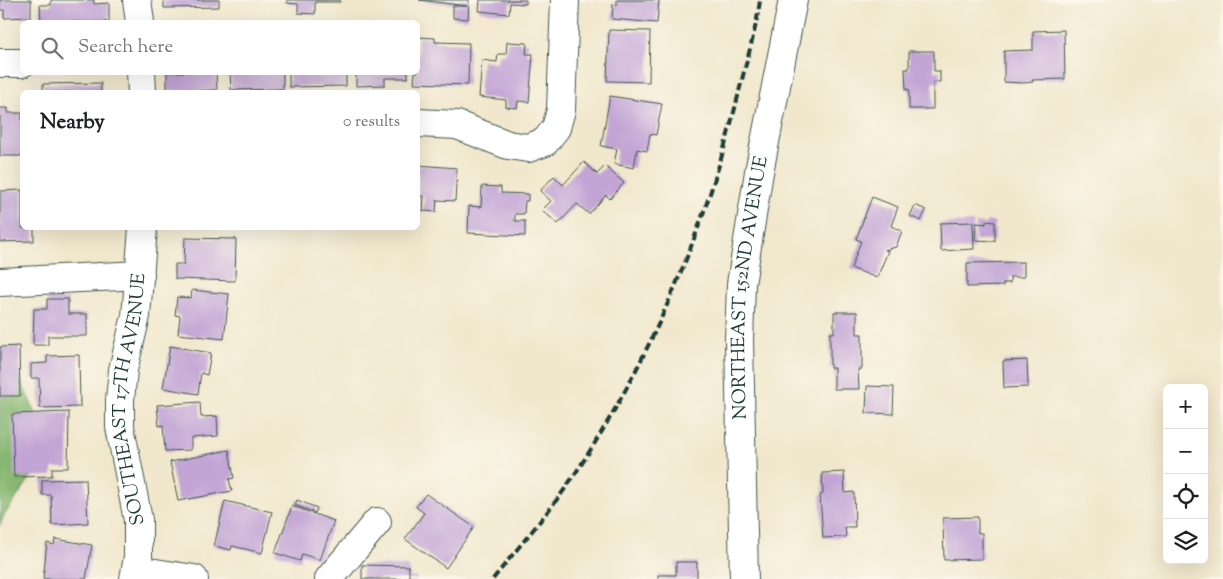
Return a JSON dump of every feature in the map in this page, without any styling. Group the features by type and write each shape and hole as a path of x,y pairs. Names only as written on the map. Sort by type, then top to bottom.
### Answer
{"street":[{"path":"137,0 140,20"},
{"path":"420,123 457,125 508,145 528,148 545,142 556,128 560,110 565,0"},
{"name":"NORTHEAST 152ND AVENUE","path":"744,579 739,340 741,284 757,181 793,0"},
{"path":"0,63 20,63"},
{"path":"141,75 142,90"},
{"name":"SOUTHEAST 17TH AVENUE","path":"135,574 139,544 138,520 120,427 120,400 124,370 136,316 142,230"},
{"path":"0,282 140,275"},
{"path":"329,579 377,522"},
{"path":"135,574 194,579"}],"green space":[{"path":"0,351 18,375 40,422 34,473 3,517 0,526"}],"building":[{"path":"0,0 31,0 31,17 4,18 4,10 0,10"},
{"path":"51,0 94,0 94,4 109,3 109,20 41,20 40,5 51,5"},
{"path":"164,0 219,0 219,7 164,8"},
{"path":"287,0 340,0 340,2 315,2 315,14 298,13 298,4 287,3"},
{"path":"419,0 469,0 468,19 453,18 453,6 467,6"},
{"path":"480,0 526,0 526,4 510,3 509,14 479,11"},
{"path":"617,0 659,0 657,23 612,19 613,4 617,5"},
{"path":"609,30 650,31 649,82 607,81"},
{"path":"1064,30 1065,79 1032,80 1033,82 1023,83 1004,82 1004,51 1033,50 1033,31"},
{"path":"420,37 435,38 435,42 469,43 468,85 414,83 415,75 420,75"},
{"path":"507,42 527,43 526,54 533,54 529,102 518,101 517,108 506,107 506,100 479,97 482,60 497,62 498,54 506,54"},
{"path":"909,51 934,51 934,71 940,71 940,82 933,82 933,109 909,109 909,89 906,90 905,69 909,69"},
{"path":"167,75 216,75 217,90 167,90"},
{"path":"230,75 283,75 283,89 231,90"},
{"path":"289,75 346,75 346,86 289,87"},
{"path":"356,75 408,75 408,78 385,78 385,85 356,86"},
{"path":"101,83 101,90 43,90 43,84"},
{"path":"610,96 662,104 656,135 650,134 647,151 637,149 634,168 614,164 617,149 601,146"},
{"path":"0,108 8,108 8,113 20,113 20,156 0,156"},
{"path":"584,162 597,174 605,166 624,183 610,199 606,195 589,214 577,204 558,224 542,210 551,201 540,191 554,176 563,185"},
{"path":"420,165 457,168 455,201 437,200 436,212 423,211 424,196 420,196"},
{"path":"482,186 501,187 501,193 528,194 528,201 525,201 524,214 515,214 515,221 525,221 525,236 468,233 469,206 481,207"},
{"path":"20,190 20,230 34,230 34,241 0,242 0,191"},
{"path":"872,197 898,207 891,226 902,231 896,247 885,250 888,251 877,278 851,268 861,241 856,239"},
{"path":"915,205 926,210 921,221 910,216"},
{"path":"986,221 995,222 995,241 975,240 976,223 986,224"},
{"path":"973,222 974,249 941,251 940,223"},
{"path":"185,238 236,239 235,281 175,279 175,264 184,264"},
{"path":"1024,262 1024,277 1010,277 1010,283 1003,283 1003,286 967,287 967,263"},
{"path":"192,290 229,294 224,339 178,334 180,316 175,315 177,297 191,298"},
{"path":"47,299 68,299 68,314 87,314 87,336 48,336 48,345 33,345 34,309 47,309"},
{"path":"834,312 857,312 857,334 862,334 862,369 858,369 859,389 834,389 834,368 830,368 830,333 834,333"},
{"path":"19,346 20,396 0,396 0,347"},
{"path":"170,346 211,353 207,375 201,373 198,394 163,388"},
{"path":"79,355 80,407 40,408 39,378 31,378 31,364 47,363 47,356"},
{"path":"1027,360 1028,387 1004,388 1003,361"},
{"path":"867,386 894,387 893,414 866,413"},
{"path":"200,402 201,417 217,416 218,436 191,438 191,450 165,451 163,425 159,426 157,405"},
{"path":"69,412 68,468 52,468 52,476 14,477 12,414"},
{"path":"229,450 234,478 229,479 232,491 178,501 170,462"},
{"path":"844,472 845,493 854,492 855,527 845,527 846,537 823,538 820,495 823,494 822,473"},
{"path":"86,479 88,523 52,525 51,495 42,495 42,480"},
{"path":"426,494 474,527 446,568 405,539 424,513 416,507"},
{"path":"297,500 317,508 315,513 295,505"},
{"path":"225,501 272,512 262,553 232,546 231,550 214,546"},
{"path":"292,506 334,521 320,560 302,554 300,561 275,553"},
{"path":"978,517 978,533 982,533 982,559 944,560 943,518"},
{"path":"55,539 92,545 86,579 43,579 47,543 54,545"},
{"path":"676,562 697,562 697,579 658,579 658,575 676,575"},
{"path":"362,565 409,566 409,577 417,577 417,579 362,579"}],"railway":[{"path":"493,579 564,490 621,399 646,350 690,250 708,199 724,147 753,36 760,0"}]}
